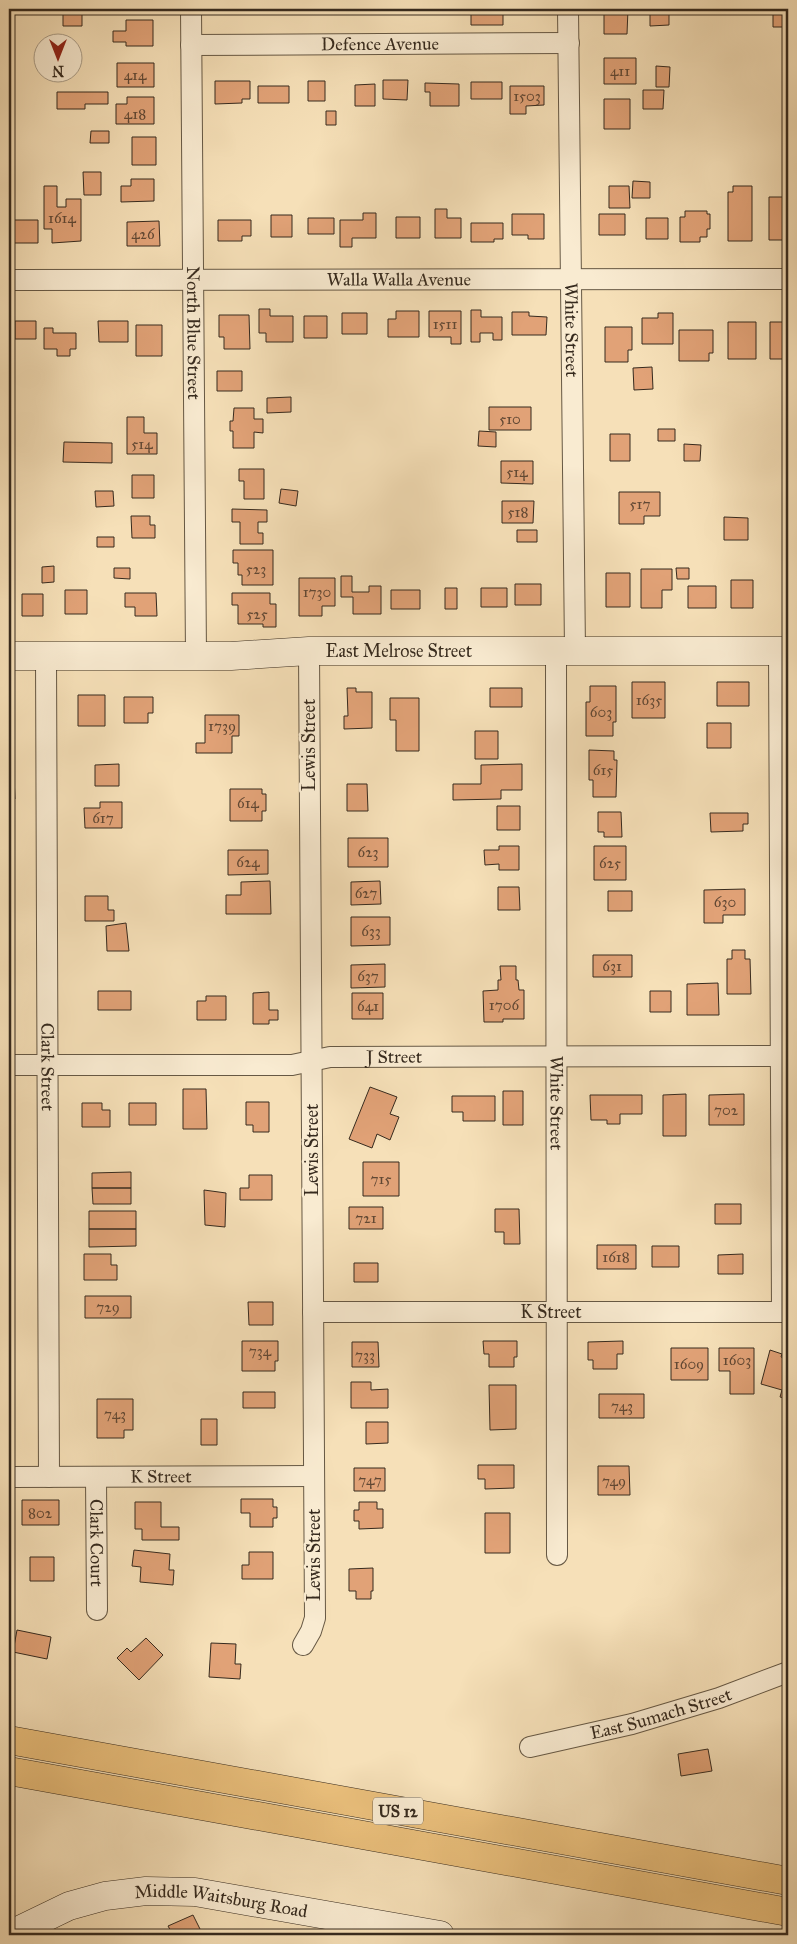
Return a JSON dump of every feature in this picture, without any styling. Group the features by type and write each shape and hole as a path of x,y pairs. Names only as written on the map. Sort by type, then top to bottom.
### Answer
{"highway":[{"name":"US 12","path":"9,1740 788,1881"},
{"name":"US 12","path":"9,1772 788,1912"}],"main road":[{"name":"East Melrose Street","path":"9,656 196,656 309,652 784,651"},
{"name":"Middle Waitsburg Road","path":"9,1935 70,1906 105,1896 146,1890 195,1892 440,1935"}],"street":[{"name":"North Blue Street","path":"190,9 196,656"},
{"name":"White Street","path":"556,1555 556,1056 566,651 571,280 568,9"},
{"name":"Defence Avenue","path":"191,45 569,44"},
{"name":"Walla Walla Avenue","path":"9,280 788,279"},
{"path":"784,651 782,1056 785,1137 785,1312"},
{"name":"Lewis Street","path":"303,1645 311,1631 315,1618 309,652"},
{"name":"Clark Street","path":"46,656 49,1477"},
{"name":"J Street","path":"9,1065 292,1065 330,1057 782,1056"},
{"name":"K Street","path":"313,1312 785,1312"},
{"name":"K Street","path":"9,1477 314,1476"},
{"name":"Clark Court","path":"96,1477 97,1610"},
{"name":"East Sumach Street","path":"530,1747 632,1724 719,1698 788,1672"}],"building":[{"path":"63,9 82,9 82,26 63,26"},
{"path":"471,9 503,9 503,25 471,25"},
{"path":"604,9 628,9 627,34 604,34"},
{"path":"650,9 669,9 669,25 650,26"},
{"path":"773,9 788,9 788,27 773,27"},
{"path":"126,20 153,20 153,46 126,46 126,42 113,42 113,31 126,31"},
{"path":"604,58 636,58 636,84 604,84"},
{"path":"117,63 154,63 154,87 117,87"},
{"path":"656,66 670,67 669,87 656,87"},
{"path":"383,80 408,80 407,100 383,99"},
{"path":"215,81 250,81 250,99 242,99 242,103 215,104"},
{"path":"308,81 325,81 325,101 308,101"},
{"path":"471,82 502,82 502,99 471,99"},
{"path":"425,83 459,84 459,106 430,106 430,92 425,92"},
{"path":"375,84 375,106 355,106 355,85"},
{"path":"258,86 289,86 289,103 258,103"},
{"path":"510,86 544,86 544,105 526,106 526,114 510,114"},
{"path":"643,90 664,90 663,109 643,109"},
{"path":"57,92 108,92 108,104 85,104 85,109 57,109"},
{"path":"127,97 154,97 154,124 116,124 116,104 127,104"},
{"path":"604,99 630,99 630,129 604,129"},
{"path":"326,111 336,111 336,125 326,125"},
{"path":"91,131 109,131 109,143 90,143"},
{"path":"132,137 156,137 156,165 132,165"},
{"path":"83,172 101,172 101,195 84,195"},
{"path":"131,179 154,179 154,201 121,202 121,186 131,186"},
{"path":"633,181 650,182 650,198 632,198"},
{"path":"44,186 57,186 57,207 66,207 66,199 81,199 81,241 52,243 52,229 44,229"},
{"path":"609,186 629,186 630,208 609,208"},
{"path":"733,186 752,186 752,241 728,241 728,192 733,192"},
{"path":"769,197 788,197 788,240 769,240"},
{"path":"435,209 447,209 447,218 461,218 461,238 435,238"},
{"path":"685,211 707,211 707,214 710,214 710,229 707,229 707,237 700,237 700,242 680,242 680,217 685,217"},
{"path":"363,213 376,213 376,238 352,238 352,247 340,247 340,220 363,220"},
{"path":"512,214 544,214 544,239 528,239 528,235 512,235"},
{"path":"599,214 625,214 625,235 599,235"},
{"path":"271,215 292,215 292,237 271,237"},
{"path":"396,217 420,217 420,238 396,238"},
{"path":"308,218 334,218 334,234 308,234"},
{"path":"646,218 668,218 668,239 646,239"},
{"path":"9,220 38,220 38,243 9,243"},
{"path":"218,220 251,220 251,236 242,236 242,241 218,241"},
{"path":"159,221 160,246 127,246 127,222"},
{"path":"471,223 503,223 503,239 494,239 494,242 471,242"},
{"path":"259,309 270,309 270,316 293,316 293,342 266,342 266,333 259,333"},
{"path":"471,310 481,310 481,317 502,317 502,340 493,340 493,333 480,333 480,342 471,342"},
{"path":"396,311 419,311 419,337 388,337 388,319 396,319"},
{"path":"429,311 461,311 461,344 451,344 451,337 429,337"},
{"path":"512,312 529,312 529,316 547,317 546,335 512,335"},
{"path":"342,313 367,313 367,334 342,334"},
{"path":"658,313 673,313 673,344 642,344 642,318 658,318"},
{"path":"219,315 249,315 250,349 224,349 224,337 219,337"},
{"path":"304,316 327,316 327,338 304,338"},
{"path":"15,321 36,321 36,339 15,339"},
{"path":"98,321 128,321 128,342 99,342"},
{"path":"728,322 756,322 756,359 728,359"},
{"path":"770,322 788,322 788,359 770,359"},
{"path":"136,325 162,325 162,356 136,356"},
{"path":"605,327 632,327 632,350 628,350 628,362 605,362"},
{"path":"44,328 53,328 53,333 76,333 76,349 70,349 70,356 57,356 57,349 44,349"},
{"path":"679,330 713,330 713,353 709,353 709,361 679,361"},
{"path":"652,367 653,389 634,390 633,368"},
{"path":"217,371 242,371 242,391 217,391"},
{"path":"291,397 291,412 267,413 267,398"},
{"path":"489,407 531,407 531,430 489,430"},
{"path":"234,408 254,408 254,419 263,419 263,433 254,432 254,448 233,448 233,431 230,431 230,421 233,421"},
{"path":"127,417 144,417 144,433 157,433 157,454 127,454"},
{"path":"658,429 675,429 675,441 658,441"},
{"path":"479,431 496,432 496,447 478,446"},
{"path":"610,434 630,434 630,461 610,461"},
{"path":"64,442 112,443 112,463 63,462"},
{"path":"684,444 701,445 700,461 684,461"},
{"path":"501,461 533,461 533,484 501,483"},
{"path":"239,469 264,469 264,499 244,499 244,481 239,481"},
{"path":"132,475 154,475 154,498 132,498"},
{"path":"281,489 298,491 296,506 279,503"},
{"path":"95,491 113,491 114,506 96,507"},
{"path":"619,492 660,492 660,516 644,516 644,524 619,524"},
{"path":"502,501 534,501 533,523 502,523"},
{"path":"232,509 267,510 267,522 258,522 258,533 263,533 263,544 240,544 240,522 232,522"},
{"path":"131,516 150,516 150,525 155,525 155,538 132,538"},
{"path":"724,517 748,518 748,540 724,540"},
{"path":"517,530 537,530 537,542 517,542"},
{"path":"97,537 114,537 114,547 97,547"},
{"path":"233,550 273,550 273,585 242,585 242,575 238,575 238,563 233,563"},
{"path":"54,566 54,582 42,583 42,567"},
{"path":"114,568 130,568 130,579 114,578"},
{"path":"676,568 689,568 689,579 677,579"},
{"path":"641,569 672,569 672,590 662,590 662,608 641,608"},
{"path":"606,573 630,573 630,607 606,607"},
{"path":"341,576 352,576 352,592 369,592 369,586 381,586 381,614 353,614 353,597 341,597"},
{"path":"299,578 335,578 335,606 322,606 322,616 299,616"},
{"path":"731,580 753,580 753,608 731,608"},
{"path":"786,583 788,583 788,604 786,604"},
{"path":"515,584 541,584 541,605 515,605"},
{"path":"688,586 716,586 716,608 688,608"},
{"path":"445,588 457,588 457,609 445,609"},
{"path":"481,588 507,588 507,607 481,607"},
{"path":"65,590 87,590 87,614 65,614"},
{"path":"391,590 420,590 420,609 391,609"},
{"path":"125,593 156,593 157,616 135,616 135,607 125,607"},
{"path":"232,593 270,593 270,604 276,604 276,627 263,627 263,624 238,624 238,605 232,605"},
{"path":"22,594 43,594 43,616 22,616"},
{"path":"632,682 665,682 665,718 632,718"},
{"path":"717,682 749,682 749,706 717,706"},
{"path":"590,686 616,686 616,722 613,722 613,736 586,736 586,702 590,702"},
{"path":"347,688 356,688 356,692 372,692 372,728 344,729 344,716 348,716"},
{"path":"490,688 522,688 522,707 490,707"},
{"path":"78,695 105,695 105,726 78,726"},
{"path":"124,697 153,697 153,713 148,713 148,723 124,723"},
{"path":"390,698 419,698 419,751 396,751 396,720 390,720"},
{"path":"205,715 239,715 239,736 232,736 232,753 196,753 196,743 205,743"},
{"path":"707,723 731,723 731,748 707,748"},
{"path":"475,731 498,731 498,759 475,759"},
{"path":"589,750 614,751 614,760 617,760 616,797 593,797 593,780 589,780"},
{"path":"119,764 119,786 95,786 95,765"},
{"path":"522,764 522,790 501,790 501,799 453,800 453,784 481,784 481,765"},
{"path":"9,776 14,776 15,799 9,799"},
{"path":"347,784 367,784 368,811 347,811"},
{"path":"230,789 262,789 262,794 266,794 266,811 262,811 262,821 230,821"},
{"path":"100,802 122,802 122,828 85,828 84,808 100,808"},
{"path":"497,806 520,806 520,830 497,830"},
{"path":"598,812 621,812 622,837 604,837 604,832 598,832"},
{"path":"710,813 748,813 748,824 743,824 743,831 711,832"},
{"path":"348,838 388,838 388,867 348,867"},
{"path":"499,846 519,846 519,870 499,870 499,864 485,865 484,850 499,850"},
{"path":"594,846 626,846 626,880 594,880"},
{"path":"228,850 268,850 268,874 228,875"},
{"path":"270,881 271,914 226,914 226,895 241,895 241,882"},
{"path":"380,881 381,904 351,905 351,882"},
{"path":"498,887 519,887 520,910 498,910"},
{"path":"745,889 745,915 723,915 723,923 704,923 704,890"},
{"path":"608,891 632,891 632,911 608,911"},
{"path":"85,896 108,896 108,910 114,910 114,921 85,921"},
{"path":"351,917 390,917 390,945 351,946"},
{"path":"126,923 129,951 107,951 106,926"},
{"path":"732,950 745,950 745,959 750,959 751,994 727,994 727,959 732,959"},
{"path":"593,955 632,955 632,977 593,977"},
{"path":"385,964 385,987 351,988 351,965"},
{"path":"500,966 516,966 516,980 518,980 519,990 524,990 524,1019 503,1019 503,1022 484,1022 483,991 498,990 498,980 501,980"},
{"path":"718,983 719,1015 687,1015 687,984"},
{"path":"98,991 131,991 131,1010 98,1010"},
{"path":"650,991 671,991 671,1012 650,1012"},
{"path":"269,992 269,1010 278,1010 278,1020 269,1020 269,1024 253,1024 253,993"},
{"path":"352,993 383,993 383,1019 352,1019"},
{"path":"206,996 226,996 226,1020 197,1020 197,1001 206,1001"},
{"path":"370,1087 397,1097 390,1114 399,1117 390,1140 377,1134 372,1148 349,1139"},
{"path":"183,1089 206,1089 207,1129 183,1129"},
{"path":"503,1091 523,1091 523,1125 503,1125"},
{"path":"686,1094 686,1136 663,1136 663,1095"},
{"path":"744,1094 744,1125 709,1125 709,1095"},
{"path":"590,1095 642,1095 642,1114 620,1114 620,1124 607,1124 607,1120 591,1120"},
{"path":"452,1096 495,1096 495,1121 463,1121 463,1112 452,1112"},
{"path":"246,1102 269,1102 269,1132 253,1132 253,1125 246,1125"},
{"path":"82,1103 102,1103 102,1110 110,1110 110,1127 82,1127"},
{"path":"129,1103 156,1103 156,1125 129,1125"},
{"path":"363,1162 399,1162 399,1196 363,1196"},
{"path":"131,1172 131,1188 92,1188 92,1173"},
{"path":"249,1175 272,1175 272,1200 240,1200 240,1188 249,1188"},
{"path":"92,1188 131,1188 131,1204 93,1204"},
{"path":"204,1190 226,1193 225,1227 205,1225"},
{"path":"715,1204 741,1204 741,1224 715,1224"},
{"path":"349,1207 383,1207 383,1229 349,1229"},
{"path":"495,1209 519,1209 520,1244 504,1244 504,1232 495,1232"},
{"path":"89,1211 136,1211 136,1229 89,1229"},
{"path":"89,1229 136,1229 136,1246 89,1247"},
{"path":"597,1245 636,1245 636,1269 597,1269"},
{"path":"652,1246 679,1246 679,1267 652,1267"},
{"path":"84,1254 111,1254 111,1265 117,1265 117,1280 84,1280"},
{"path":"743,1254 743,1274 718,1274 718,1255"},
{"path":"354,1263 378,1263 378,1282 354,1282"},
{"path":"85,1296 131,1296 131,1318 85,1318"},
{"path":"248,1302 273,1302 273,1325 249,1325"},
{"path":"242,1341 278,1341 278,1361 275,1361 275,1371 242,1371"},
{"path":"483,1341 517,1341 517,1357 514,1357 514,1367 489,1367 489,1354 484,1354"},
{"path":"623,1341 623,1354 617,1354 617,1369 593,1369 593,1360 588,1360 588,1342"},
{"path":"352,1342 378,1342 379,1367 352,1367"},
{"path":"671,1348 708,1348 708,1380 671,1380"},
{"path":"719,1348 754,1348 754,1394 730,1394 730,1371 719,1371"},
{"path":"770,1350 782,1354 781,1357 788,1359 788,1399 780,1397 782,1390 761,1384"},
{"path":"351,1382 371,1382 371,1390 388,1389 388,1408 351,1408"},
{"path":"489,1385 516,1385 516,1429 490,1430"},
{"path":"243,1392 275,1392 275,1408 243,1408"},
{"path":"599,1394 644,1394 644,1418 599,1418"},
{"path":"97,1399 133,1399 133,1430 124,1430 124,1438 97,1438"},
{"path":"201,1419 217,1419 217,1445 201,1445"},
{"path":"366,1422 388,1422 388,1443 366,1444"},
{"path":"478,1465 514,1465 514,1488 485,1489 485,1479 478,1479"},
{"path":"598,1466 629,1466 630,1495 598,1495"},
{"path":"354,1468 385,1468 385,1491 354,1491"},
{"path":"241,1499 273,1499 273,1507 277,1507 277,1518 273,1518 273,1527 250,1527 250,1513 241,1513"},
{"path":"22,1500 59,1500 59,1525 22,1525"},
{"path":"135,1502 161,1502 161,1527 179,1527 179,1540 142,1540 142,1529 135,1529"},
{"path":"359,1502 377,1502 377,1509 383,1509 383,1528 359,1529 359,1521 354,1521 354,1510 359,1510"},
{"path":"485,1513 510,1513 510,1553 485,1553"},
{"path":"134,1550 170,1554 169,1570 174,1570 173,1585 140,1582 141,1567 132,1566"},
{"path":"249,1552 273,1552 273,1579 242,1579 242,1565 249,1565"},
{"path":"30,1557 54,1557 54,1581 30,1581"},
{"path":"373,1568 371,1599 356,1599 356,1591 349,1591 349,1569"},
{"path":"17,1630 51,1637 47,1659 13,1652"},
{"path":"146,1638 163,1655 139,1680 117,1658 127,1648 131,1652"},
{"path":"211,1643 236,1644 235,1664 241,1664 240,1679 209,1677"},
{"path":"708,1749 712,1771 681,1776 678,1754"},
{"path":"193,1915 203,1935 173,1935 168,1926"}]}
